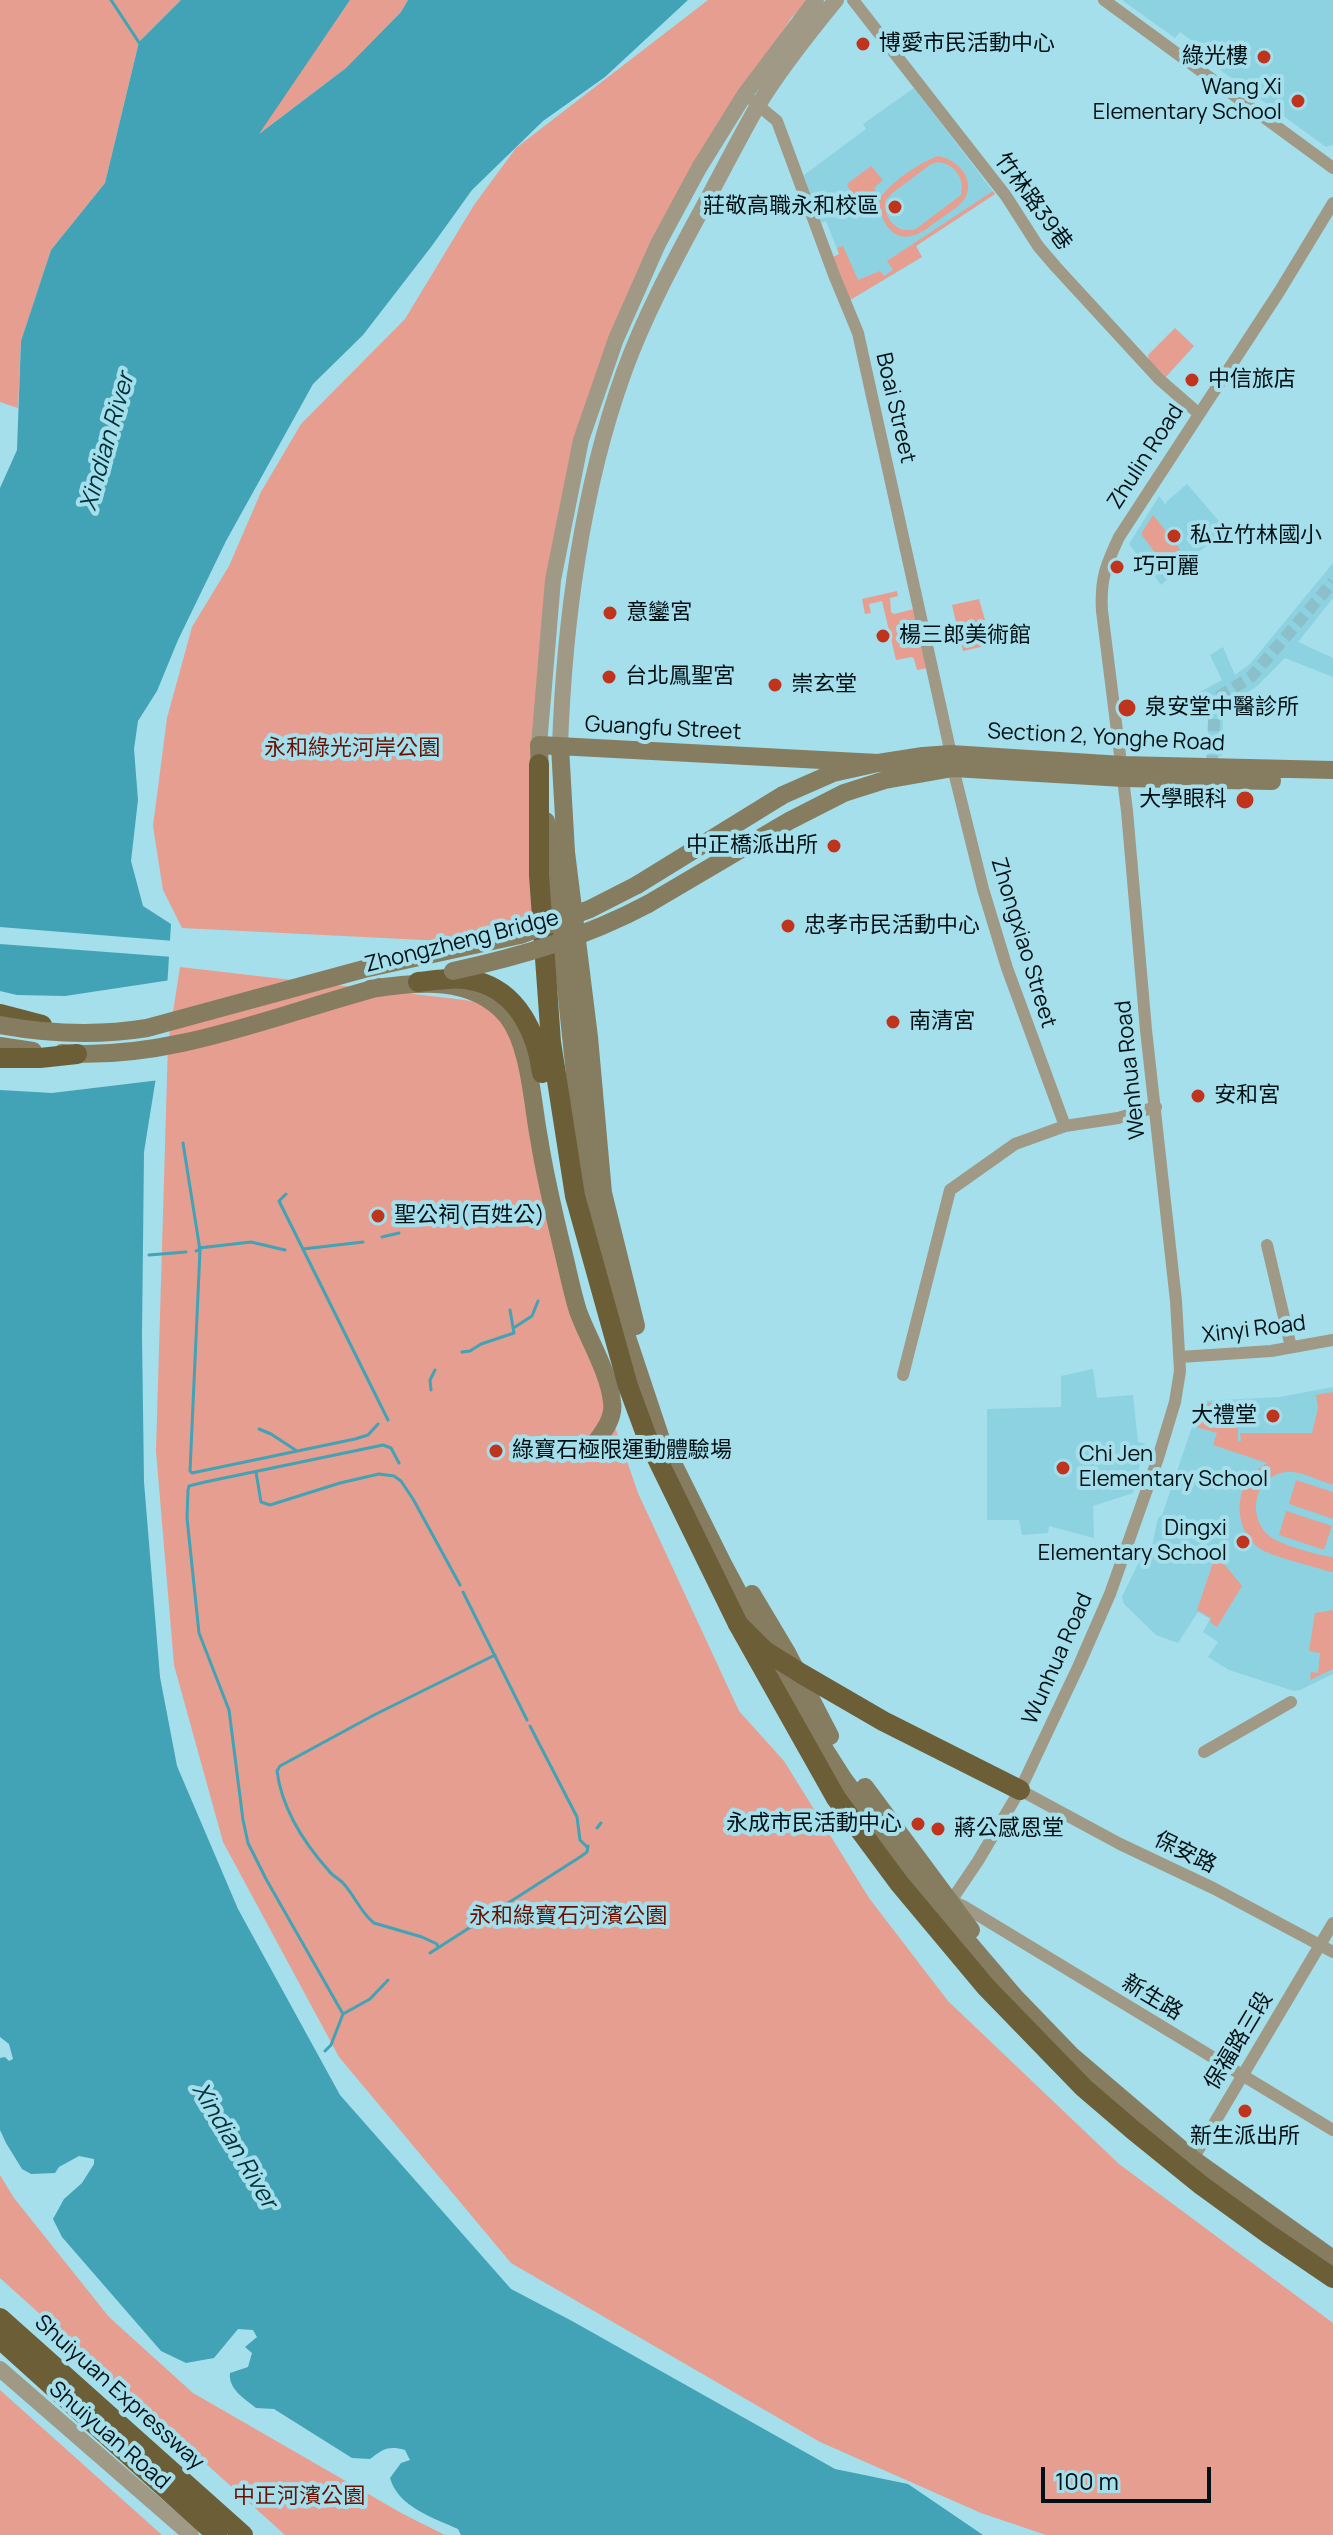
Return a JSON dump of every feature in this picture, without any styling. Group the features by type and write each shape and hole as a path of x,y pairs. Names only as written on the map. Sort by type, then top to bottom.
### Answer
{"highway":[{"path":"539,755 539,875 554,1069 575,1196 628,1386"},
{"path":"418,982 452,978 474,980 495,987 511,1001 534,1034 553,1145 604,1332 648,1440 738,1624 836,1798 899,1883 986,1987 1084,2088 1201,2185 1333,2278"},
{"path":"0,1014 77,1033"},
{"path":"0,1058 77,1054"},
{"path":"738,1624 765,1651 802,1674 883,1721 1020,1790"},
{"name":"Shuiyuan Expressway","path":"0,2318 243,2535"},
{"name":"Shuiyuan Expressway","path":"0,2339 217,2535"}],"main road":[{"name":"Guangfu Street","path":"539,755 560,747 878,763"},
{"path":"560,747 566,852 563,893"},
{"path":"539,755 589,1037 603,1193 631,1311 676,1449 780,1656 851,1769 945,1905 981,1945 1103,2070 1196,2154 1333,2259"},
{"name":"Section 2, Yonghe Road","path":"878,763 923,756 952,761 1333,782"},
{"path":"774,801 786,778 784,760"},
{"name":"Zhongzheng Bridge","path":"0,1046 77,1054 126,1052 181,1043 370,989 508,959 557,945 594,931 648,904 789,821 844,793 952,761"},
{"name":"Zhongzheng Bridge","path":"0,1025 77,1033 116,1033 147,1028 364,969 520,935 590,909 637,885 774,801 833,773 878,763"},
{"name":"Section 2, Yonghe Road","path":"1123,771 1333,770"},
{"path":"370,989 418,982 453,986 481,996 506,1015 516,1030 525,1062 545,1174 577,1309 613,1404 609,1423 590,1450"},
{"path":"1196,2154 1333,2247"}],"street":[{"path":"539,755 553,580 581,440 616,339 658,244 699,168 745,94 816,0"},
{"path":"560,747 562,679 576,572 595,473 624,374 670,269 758,106 803,40 836,0"},
{"name":"竹林路39巷","path":"853,0 997,184 1056,267 1159,379 1198,413"},
{"path":"1104,0 1333,168"},
{"name":"Boai Street","path":"745,94 777,121 858,333 952,761"},
{"name":"Zhulin Road","path":"1123,771 1102,611 1100,587 1103,571 1119,537 1279,292 1333,203"},
{"name":"Zhongxiao Street","path":"952,761 983,889 1007,968 1065,1126"},
{"name":"Wenhua Road","path":"1123,771 1180,1357"},
{"path":"903,1375 950,1190 1015,1144 1065,1126 1118,1118 1156,1107"},
{"path":"1267,1245 1291,1347"},
{"name":"Xinyi Road","path":"1180,1357 1271,1351 1333,1340"},
{"name":"Wunhua Road","path":"945,1905 978,1861 1020,1790 1110,1594 1175,1402 1180,1357"},
{"path":"1204,1752 1291,1702"},
{"name":"保安路","path":"1020,1790 1333,1952"},
{"name":"新生路","path":"945,1905 963,1906 1333,2130"},
{"name":"保福路三段","path":"1196,2154 1333,1923"},
{"name":"Shuiyuan Road","path":"0,2369 191,2535"}],"shaded area":[{"name":"Wang Xi Elementary School","path":"1122,0 1333,0 1333,145 1326,147 1201,56 1205,50 1180,32 1175,38"},
{"name":"莊敬高職永和校區","path":"914,88 995,194 916,246 922,257 850,300 833,257 839,254 826,221 821,223 804,175 866,129 863,124"},
{"name":"私立竹林國小","path":"1187,484 1225,528 1195,555 1202,564 1187,577 1179,569 1161,585 1129,544 1159,496 1166,505"},
{"path":"1333,563 1333,598 1298,642 1333,658 1333,677 1285,658 1256,687 1223,707 1222,756 1208,755 1208,715 1199,715 1200,692 1222,680 1210,655 1223,647 1235,675 1250,664"},
{"name":"Chi Jen Elementary School","path":"1093,1369 1097,1398 1133,1395 1138,1442 1145,1444 1133,1493 1093,1506 1094,1538 1049,1526 1048,1533 1022,1535 1019,1520 987,1520 987,1409 1061,1407 1061,1376"},
{"name":"Dingxi Elementary School","path":"1333,1387 1333,1674 1294,1691 1229,1670 1208,1657 1218,1642 1203,1632 1210,1619 1198,1612 1178,1643 1156,1635 1124,1604 1122,1597 1145,1549 1152,1546 1158,1518 1162,1515 1201,1401 1280,1397"}],"green space":[{"path":"0,0 181,0 139,42 105,183 51,250 21,341 18,408 0,402"},
{"path":"350,0 408,0 401,12 346,68 256,136"},
{"name":"永和綠光河岸公園","path":"708,0 810,0 791,18 673,209 584,434 546,615 534,914 510,925 444,941 182,928 163,890 153,826 167,718 192,627 229,566 261,492 301,424 405,319 474,205 516,148"},
{"path":"938,156 944,158 962,170 968,182 966,196 956,208 920,233 904,237 897,235 884,220 879,199 898,180","holes":["931,164 945,164 954,169 960,178 961,195 916,229 898,228 889,219 885,201"]},
{"path":"871,166 883,180 874,188 876,191 857,207 847,184"},
{"path":"993,191 995,194 916,246 922,257 850,300 833,257 839,254 837,248 843,246 858,280 880,271 884,276 893,270 887,261"},
{"path":"1175,328 1194,346 1165,378 1150,365 1148,355"},
{"path":"1153,515 1180,549 1163,563 1141,534"},
{"path":"897,591 898,596 890,598 891,612 914,609 928,668 917,670 912,657 896,660 882,601 869,604 871,613 865,614 862,599"},
{"path":"979,599 985,620 975,623 981,647 963,651 952,605"},
{"name":"永和綠寶石河濱公園","path":"180,967 465,1000 517,1011 585,1341 638,1493 739,1711 784,1761 869,1898 948,2001 1119,2164 1333,2323 1333,2535 1046,2535 981,2513 820,2442 511,2263 339,2057 223,1842 174,1665 156,1451 168,1044"},
{"path":"1333,1392 1333,1485 1303,1474 1285,1472 1266,1481 1260,1489 1256,1508 1261,1527 1268,1535 1289,1546 1333,1557 1331,1572 1280,1557 1255,1545 1248,1537 1241,1518 1241,1498 1248,1479 1267,1463 1213,1445 1217,1433 1196,1427 1204,1403 1238,1401 1238,1441 1241,1441 1240,1433 1312,1433 1318,1408 1316,1395"},
{"path":"1296,1480 1333,1492 1333,1519 1289,1504"},
{"path":"1286,1511 1332,1526 1324,1550 1279,1535"},
{"path":"1216,1554 1242,1586 1217,1627 1210,1622 1211,1618 1197,1610"},
{"path":"1333,1610 1333,1669 1310,1680 1311,1672 1318,1673 1320,1653 1309,1651 1315,1613"},
{"name":"中正河濱公園","path":"0,2175 14,2198 109,2317 193,2393 445,2535 285,2535 0,2278"},
{"path":"0,2390 162,2535 0,2535"}],"water":[{"name":"Xindian River","path":"181,0 350,0 259,134 346,68 401,12 408,0 688,0 605,77 543,121 472,190 363,335 313,384 226,541 157,691 138,721 134,749 138,800 131,861 143,906 171,924 165,1021 144,1152 142,1336 144,1482 160,1677 177,1766 238,1909 340,2095 511,2289 835,2469 908,2484 983,2535 461,2535 458,2529 409,2504 394,2488 390,2478 401,2463 410,2460 405,2450 389,2448 370,2459 352,2458 274,2409 256,2408 238,2393 230,2373 248,2367 252,2353 245,2347 257,2337 253,2330 238,2329 214,2358 186,2363 161,2351 62,2237 53,2219 64,2199 82,2183 94,2159 79,2156 59,2167 55,2173 31,2174 22,2169 0,2130 0,2058 13,2059 9,2044 0,2037 0,488 17,450 21,341 51,250 105,183 139,42"}],"pier":[{"path":"0,927 174,941 173,957 0,944"},
{"path":"171,980 169,1022 160,1080 52,1093 0,1090 0,991 17,995 65,996"}],"waterway":[{"path":"111,0 140,44"},
{"path":"183,1143 200,1250 196,1251"},
{"path":"286,1194 279,1201 388,1420"},
{"path":"382,1237 399,1233"},
{"path":"199,1248 251,1242 285,1250"},
{"path":"303,1249 363,1242"},
{"path":"200,1250 192,1473 355,1439 368,1435 378,1424"},
{"path":"149,1255 186,1252"},
{"path":"515,1327 532,1316 538,1301"},
{"path":"462,1352 514,1333 510,1310"},
{"path":"431,1390 430,1380 435,1370"},
{"path":"259,1429 297,1451"},
{"path":"343,2014 248,1843 229,1710 199,1633 187,1518 188,1490 189,1486 205,1482 383,1445 391,1448 399,1463"},
{"path":"256,1472 261,1502 270,1505 340,1483 379,1474 394,1476 413,1499 460,1585"},
{"path":"463,1592 527,1720"},
{"path":"438,1948 437,1944 422,1937 369,1919 303,1837 289,1812 277,1771 280,1766 374,1715 495,1655"},
{"path":"530,1726 577,1817 580,1840 587,1847"},
{"path":"597,1828 601,1823"},
{"path":"430,1953 580,1857 587,1852 588,1846"},
{"path":"325,2051 331,2045 343,2014 370,1999 388,1980"}],"tunnel":[{"path":"1212,767 1215,699 1251,677 1333,582"}],"place":[{"name":"博愛市民活動中心","path":"863,44"},
{"name":"綠光樓","path":"1264,57"},
{"name":"Wang Xi Elementary School","path":"1298,101"},
{"name":"莊敬高職永和校區","path":"895,207"},
{"name":"中信旅店","path":"1192,380"},
{"name":"私立竹林國小","path":"1174,536"},
{"name":"巧可麗","path":"1117,567"},
{"name":"意鑾宮","path":"610,613"},
{"name":"楊三郎美術館","path":"883,636"},
{"name":"台北鳳聖宮","path":"609,677"},
{"name":"崇玄堂","path":"775,685"},
{"name":"泉安堂中醫診所","path":"1127,708"},
{"name":"大學眼科","path":"1245,800"},
{"name":"中正橋派出所","path":"834,846"},
{"name":"忠孝市民活動中心","path":"788,926"},
{"name":"南清宮","path":"893,1022"},
{"name":"安和宮","path":"1198,1096"},
{"name":"聖公祠(百姓公)","path":"378,1216"},
{"name":"大禮堂","path":"1273,1416"},
{"name":"綠寶石極限運動體驗場","path":"496,1451"},
{"name":"Chi Jen Elementary School","path":"1063,1468"},
{"name":"Dingxi Elementary School","path":"1243,1542"},
{"name":"永成市民活動中心","path":"918,1824"},
{"name":"蔣公感恩堂","path":"938,1829"},
{"name":"新生派出所","path":"1245,2111"}]}
